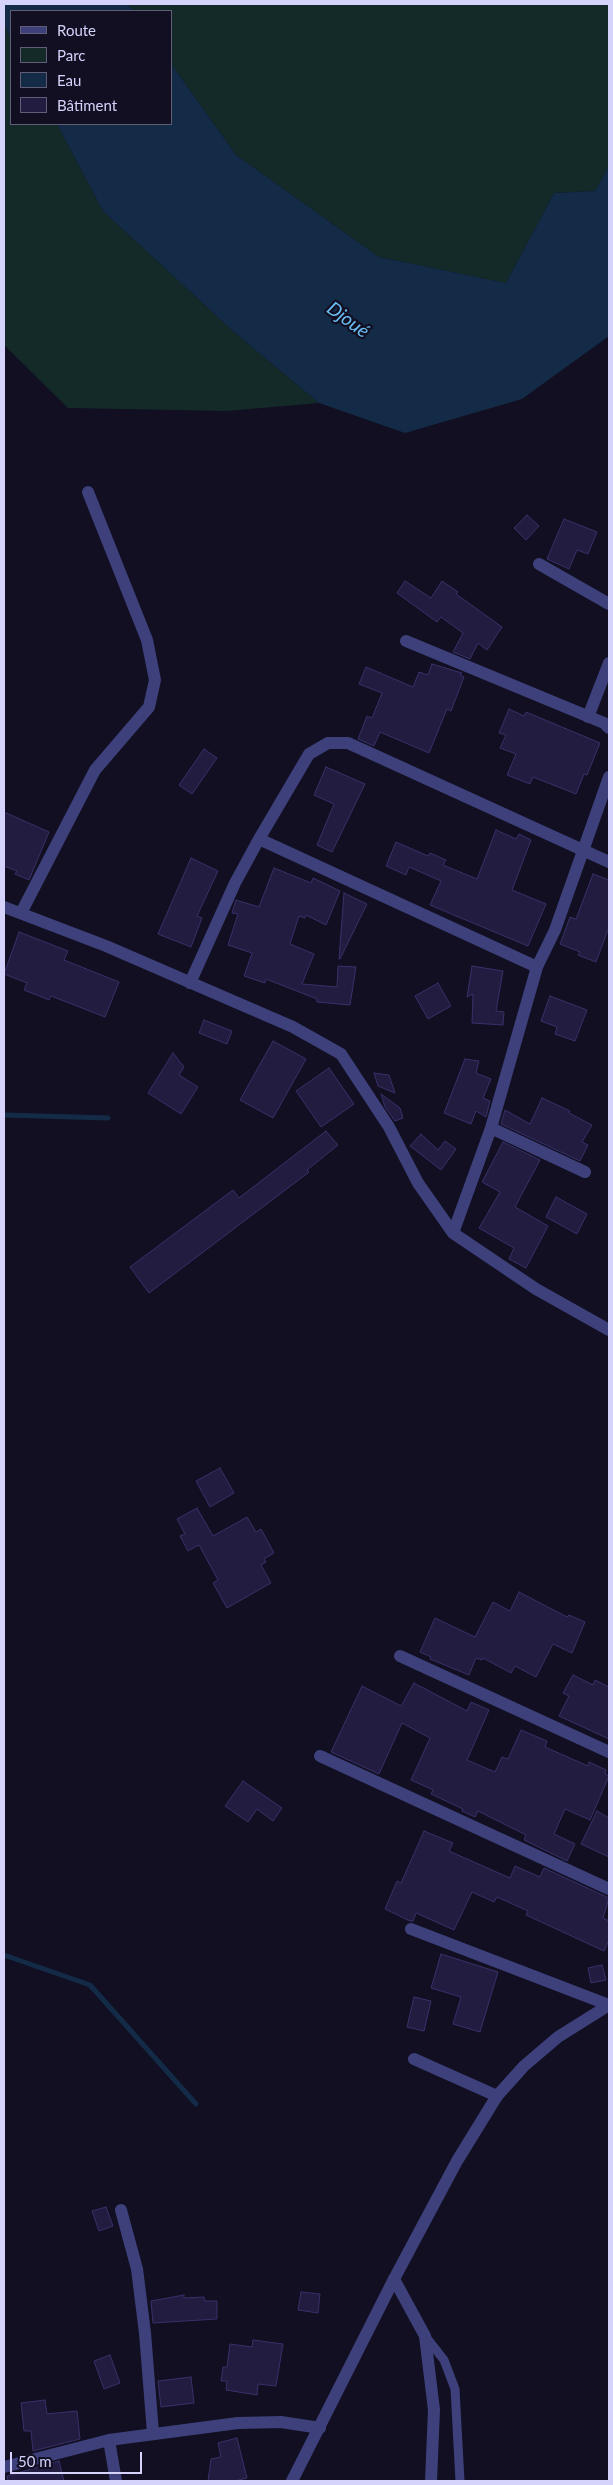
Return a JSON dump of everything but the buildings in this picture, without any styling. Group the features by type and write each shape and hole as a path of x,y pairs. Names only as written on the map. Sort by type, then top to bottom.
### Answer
{"street":[{"path":"21,913 95,770 149,707 156,680 147,640 88,492"},
{"path":"539,564 609,604"},
{"path":"406,641 604,723 609,728"},
{"path":"588,717 609,663"},
{"path":"190,983 235,882 259,839 309,754 328,743 348,742 609,862"},
{"path":"453,1233 491,1128 537,967 555,930 609,777"},
{"path":"259,839 537,967"},
{"path":"4,907 106,946 294,1027 341,1054 389,1127 418,1183 453,1233 536,1289 609,1330"},
{"path":"491,1128 585,1172"},
{"path":"400,1656 609,1752"},
{"path":"320,1756 609,1889"},
{"path":"411,1929 609,2005"},
{"path":"292,2481 394,2279 457,2161 497,2096 524,2066 558,2037 609,2005"},
{"path":"414,2059 497,2096"},
{"path":"121,2210 137,2269 145,2333 153,2433"},
{"path":"394,2279 425,2336 434,2410 431,2481"},
{"path":"4,2467 109,2440 153,2433 238,2423 281,2422 320,2428"},
{"path":"109,2440 116,2481"}],"lane":[{"path":"425,2336 444,2360 455,2389 460,2481"}],"green space":[{"path":"128,4 609,4 609,166 595,191 554,193 506,283 379,257 236,155 172,65 172,10 132,10"},
{"path":"4,24 10,36 10,125 58,125 103,211 234,332 319,403 227,411 68,408 4,345"}],"water":[{"path":"4,4 128,4 132,10 10,10 10,36 4,24"},
{"name":"Djoué","path":"172,65 236,155 379,257 506,283 554,193 595,191 609,166 609,336 522,399 405,433 319,403 234,332 103,211 58,125 172,125"}],"waterway":[{"path":"4,1115 108,1118"},
{"path":"4,1955 90,1985 196,2104"}]}
